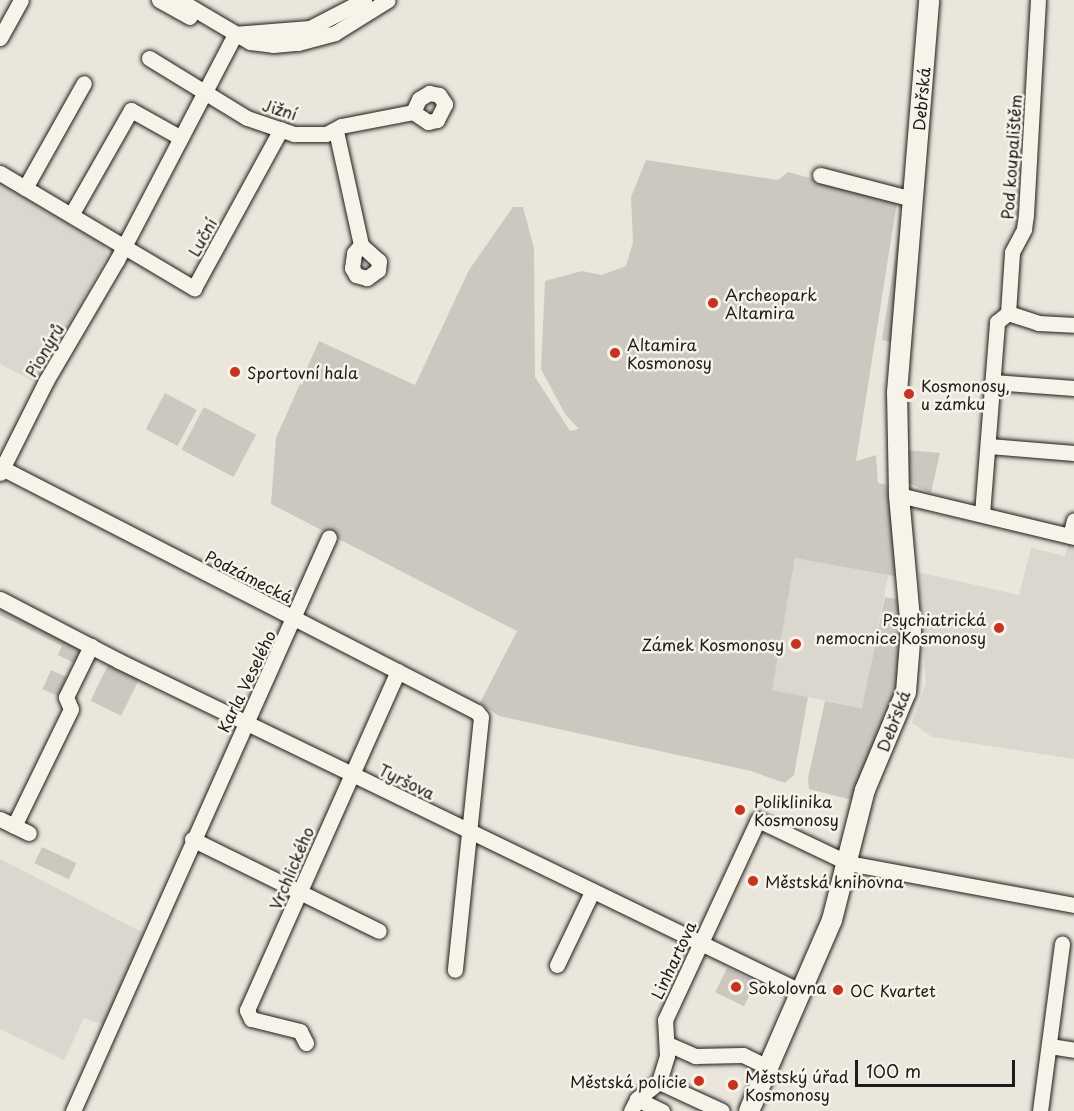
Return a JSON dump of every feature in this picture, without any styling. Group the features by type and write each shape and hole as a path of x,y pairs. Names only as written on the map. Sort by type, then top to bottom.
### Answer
{"main road":[{"name":"Debřská","path":"749,1111 832,920 865,790 896,723 908,680 911,630 899,495 898,373 929,0"}],"street":[{"path":"0,38 21,0"},
{"path":"159,0 185,7 259,45 308,41 335,33 388,0"},
{"path":"235,34 310,28 364,0"},
{"name":"Pod koupalištěm","path":"982,514 997,322 1008,313 1015,245 1024,229 1038,0"},
{"name":"Pionýrů","path":"1,470 46,381 123,247 235,34"},
{"name":"Jižní","path":"149,58 247,118 281,129 313,135 336,131 341,126 413,112"},
{"path":"26,188 84,83"},
{"path":"71,215 131,110 181,138"},
{"name":"Luční","path":"123,247 194,288 281,129"},
{"path":"336,131 361,245"},
{"path":"0,173 123,247"},
{"path":"820,175 913,199"},
{"path":"1008,313 1038,323 1074,325"},
{"path":"993,382 1074,388"},
{"path":"989,446 1074,453"},
{"name":"Podzámecká","path":"1,470 398,670 481,717 469,831"},
{"path":"899,495 1073,531"},
{"name":"Karla Veselého","path":"73,1111 192,839 330,537"},
{"name":"Tyršova","path":"0,599 246,723 802,992"},
{"path":"14,826 71,709 66,697 91,646"},
{"name":"Vrchlického","path":"306,1043 300,1031 251,1019 247,1014 398,670"},
{"path":"0,819 29,833"},
{"name":"Linhartova","path":"659,1082 668,1044 665,1020 758,820 848,863"},
{"path":"455,970 469,831"},
{"path":"192,839 380,932"},
{"path":"848,863 1074,905"},
{"path":"557,965 592,892"},
{"path":"1040,1111 1062,944"},
{"path":"668,1044 694,1056 743,1055 768,1067"},
{"path":"1050,1046 1074,1050"},
{"path":"634,1105 659,1082 722,1111"},
{"path":"634,1105 662,1111"}],"shaded area":[{"path":"646,160 778,180 788,172 897,202 856,461 876,455 878,483 887,485 899,577 795,558 772,690 808,697 794,775 785,783 751,771 499,716 480,703 517,631 271,504 276,438 319,341 415,385 469,270 513,207 523,207 534,248 535,377 570,431 579,429 565,414 541,369 545,281 582,271 602,275 626,266 633,242 631,197"},
{"path":"0,183 103,244 107,255 37,383 0,364"},
{"path":"902,213 891,341 890,342 882,340"},
{"path":"165,393 197,410 178,446 146,429"},
{"path":"204,407 256,435 234,477 181,449"},
{"path":"907,450 940,453 931,493 909,483"},
{"name":"Psychiatrická nemocnice Kosmonosy","path":"1069,542 1074,543 1074,759 932,737 912,723 926,683 918,572 1019,595 1031,548 1065,556"},
{"path":"795,557 888,575 862,708 769,690"},
{"path":"885,597 901,600 905,640 900,682 856,801 809,789 808,778 825,701 862,708"},
{"path":"0,609 76,647 79,653 74,663 58,655 62,646 0,615"},
{"path":"109,663 140,678 121,716 91,701"},
{"path":"51,670 67,677 58,696 42,689"},
{"path":"42,847 76,863 69,879 34,863"},
{"path":"0,859 144,933 104,1025 84,1018 64,1060 0,1029"},
{"name":"Sokolovna","path":"727,968 756,982 744,1006 715,992"}],"place":[{"name":"Archeopark Altamira","path":"713,303"},
{"name":"Altamira Kosmonosy","path":"615,353"},
{"name":"Sportovní hala","path":"235,372"},
{"name":"Kosmonosy, u zámku","path":"909,394"},
{"name":"Psychiatrická nemocnice Kosmonosy","path":"999,628"},
{"name":"Zámek Kosmonosy","path":"796,644"},
{"name":"Poliklinika Kosmonosy","path":"740,810"},
{"name":"Městská knihovna","path":"753,881"},
{"name":"Sokolovna","path":"736,987"},
{"name":"OC Kvartet","path":"838,990"},
{"name":"Městská policie","path":"699,1081"},
{"name":"Městský úřad Kosmonosy","path":"733,1085"}]}
